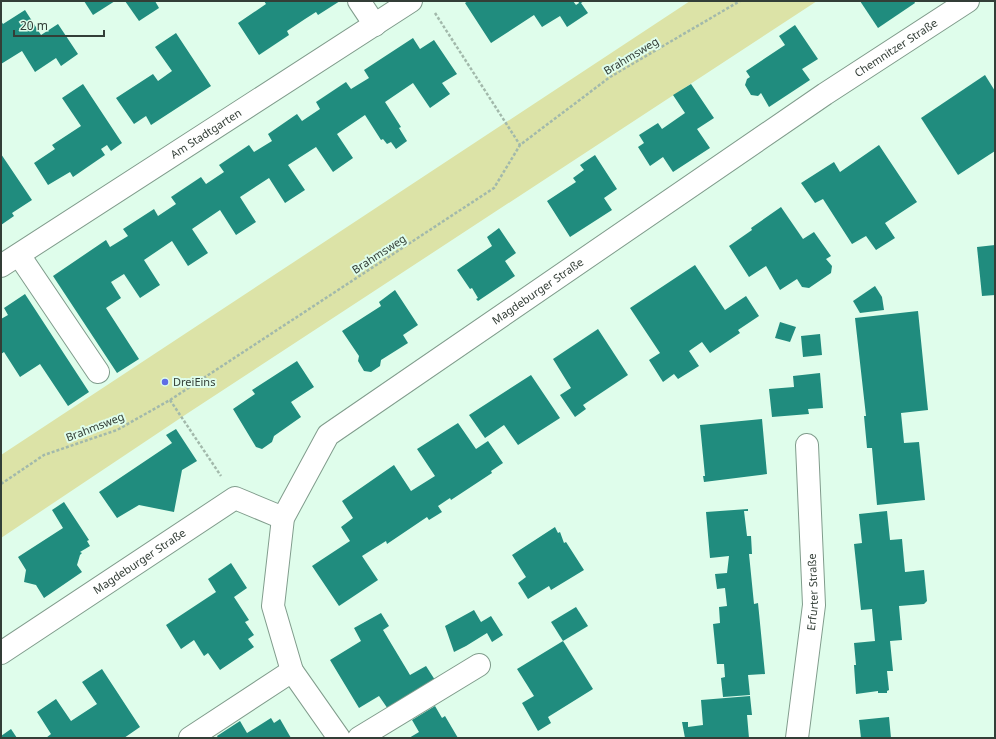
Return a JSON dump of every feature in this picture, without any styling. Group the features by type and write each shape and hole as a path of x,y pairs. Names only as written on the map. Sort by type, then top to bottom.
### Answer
{"street":[{"path":"359,1 375,25"},
{"name":"Chemnitzer Straße","path":"825,94 968,1"},
{"name":"Am Stadtgarten","path":"10,261 375,25 421,4"},
{"name":"Magdeburger Straße","path":"339,738 292,671 273,606 283,518 328,435 825,94"},
{"path":"10,261 98,372"},
{"name":"Erfurter Straße","path":"797,738 814,605 808,445"},
{"path":"235,498 283,518"},
{"name":"Magdeburger Straße","path":"1,653 235,498"},
{"path":"359,738 479,665"},
{"path":"190,738 292,671"}],"path":[{"name":"Brahmsweg","path":"1,484 44,455 117,430 170,400 494,188 520,145 610,77 740,1"},
{"path":"421,4 520,145"},
{"path":"170,400 235,498"}],"green space":[{"path":"690,1 817,1 188,413 1,538 1,455"}],"building":[{"path":"84,1 115,1 93,15"},
{"path":"125,1 155,1 159,8 139,21"},
{"path":"264,1 340,1 318,15 316,12 287,31 289,35 259,55 238,23 266,4"},
{"path":"468,1 573,1 576,5 579,3 578,1 584,1 581,3 588,13 567,27 560,16 542,27 534,15 491,43 465,3"},
{"path":"860,1 914,1 915,3 878,28"},
{"path":"25,10 41,35 58,24 78,54 61,66 56,58 35,72 22,51 1,64 1,21 3,24"},
{"path":"795,25 818,59 802,69 810,80 769,107 761,93 758,96 751,95 745,85 747,79 750,77 746,71 785,45 779,36"},
{"path":"176,33 211,86 151,125 146,116 134,124 116,98 153,74 158,81 172,71 155,47"},
{"path":"413,38 420,49 434,40 457,74 442,83 450,94 430,108 413,83 385,102 401,127 399,128 407,141 396,149 391,142 387,144 383,139 381,140 365,115 337,134 353,158 333,172 316,147 288,165 305,190 285,203 269,178 240,197 256,222 236,235 220,210 192,229 208,253 188,266 172,241 144,260 160,285 140,298 124,274 111,282 121,298 106,308 139,359 117,373 53,276 106,240 110,247 128,236 123,229 154,209 158,216 176,204 171,197 201,177 206,184 224,172 219,165 249,145 254,152 272,141 268,134 297,114 302,121 320,109 316,102 346,82 351,89 369,78 364,70"},
{"path":"985,75 995,91 995,151 958,175 921,118"},
{"path":"83,84 122,143 111,151 107,145 101,149 105,155 73,177 70,172 48,185 34,163 55,149 52,145 81,126 62,98"},
{"path":"691,84 714,118 697,129 710,148 673,172 663,157 650,166 638,147 644,143 639,135 658,123 662,129 685,113 673,95"},
{"path":"879,145 917,202 885,223 895,238 876,250 866,236 852,244 823,199 815,203 801,183 834,162 840,172"},
{"path":"1,154 32,200 12,213 14,216 1,225"},
{"path":"595,155 617,189 604,198 612,210 570,237 547,201 576,182 573,178 584,170 580,165"},
{"path":"781,207 803,239 814,232 831,256 826,259 832,266 831,273 809,288 802,287 797,279 780,290 766,266 749,277 729,246 752,230 751,228"},
{"path":"499,228 516,253 505,261 515,276 478,301 476,299 478,298 472,288 470,289 457,270 492,246 487,237"},
{"path":"995,245 995,295 982,296 977,247"},
{"path":"695,265 725,310 746,296 759,316 738,330 740,333 710,353 702,342 689,351 699,366 678,379 674,374 663,382 649,360 660,353 630,308"},
{"path":"875,286 882,297 884,310 860,313 853,301"},
{"path":"395,290 418,325 403,335 408,343 381,360 380,366 371,372 364,371 358,361 359,356 342,331 381,306 379,302"},
{"path":"25,294 89,392 68,406 40,364 20,377 4,352 1,354 1,319 8,315 4,308"},
{"path":"918,311 928,410 901,413 904,443 919,442 925,500 877,505 872,448 867,448 864,416 866,416 855,318"},
{"path":"780,322 796,327 790,342 775,338"},
{"path":"598,329 628,375 583,405 586,409 575,417 560,395 571,388 553,359"},
{"path":"820,334 822,355 803,357 801,336"},
{"path":"297,361 314,387 291,402 301,417 274,436 272,442 262,449 256,447 233,409 255,394 252,390"},
{"path":"820,373 823,408 808,409 809,414 772,417 769,389 794,387 793,376"},
{"path":"531,375 560,418 518,445 504,425 485,438 469,415"},
{"path":"762,419 767,474 704,482 703,476 705,476 700,425"},
{"path":"458,423 476,449 488,441 503,463 491,471 492,473 451,500 450,498 438,506 442,512 429,520 427,517 387,544 386,541 362,556 378,580 339,606 312,566 350,541 341,527 353,518 342,501 394,465 411,491 435,476 417,449"},
{"path":"176,429 197,461 182,470 174,512 139,505 117,518 99,492 172,443 166,435"},
{"path":"64,502 89,540 87,541 90,546 80,552 82,553 77,565 82,572 44,598 36,585 24,582 26,570 18,557 63,528 52,510"},
{"path":"748,509 748,511 744,511 747,536 751,536 752,554 749,554 754,604 758,603 765,674 748,675 750,695 723,697 721,678 725,677 724,664 717,664 713,624 720,623 719,607 727,606 725,588 717,589 715,574 727,573 729,556 710,558 706,512"},
{"path":"887,511 890,540 902,539 905,572 924,570 927,601 924,604 899,606 902,640 890,641 893,671 887,671 889,690 887,693 878,693 878,691 856,694 854,643 875,641 872,609 861,610 854,544 862,543 859,514"},
{"path":"555,527 558,533 560,532 564,543 566,542 584,570 551,590 549,586 528,599 518,583 526,577 512,555"},
{"path":"231,563 247,588 234,597 249,620 245,622 254,635 248,639 254,647 220,670 208,653 204,656 194,640 181,649 166,625 216,592 208,579"},
{"path":"576,607 588,626 563,641 551,622"},
{"path":"474,610 481,622 491,616 503,635 492,642 487,633 454,652 445,626"},
{"path":"381,613 389,626 383,630 410,675 426,666 435,680 388,709 379,696 359,708 330,660 361,641 354,628"},
{"path":"563,641 593,689 548,717 551,723 538,731 522,703 534,696 517,669"},
{"path":"102,669 140,727 124,738 46,738 51,734 37,712 56,699 71,721 97,704 82,682"},
{"path":"750,696 752,715 747,715 749,738 685,738 682,722 688,722 688,727 703,725 701,700"},
{"path":"435,706 442,718 445,716 458,738 409,738 419,732 412,720"},
{"path":"889,717 891,738 861,738 859,720"},
{"path":"271,718 274,723 280,719 291,738 218,738 217,736 240,721 247,733"},
{"path":"11,729 17,738 1,738 1,736"}],"place":[{"name":"DreiEins","path":"165,382"}]}
